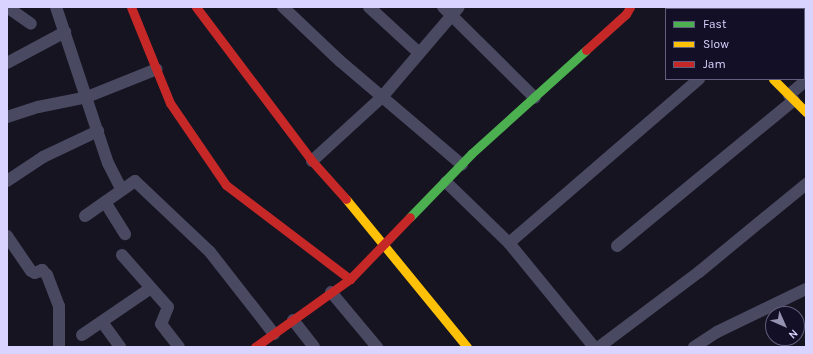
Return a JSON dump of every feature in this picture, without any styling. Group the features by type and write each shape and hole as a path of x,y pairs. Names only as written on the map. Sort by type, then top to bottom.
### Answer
{"street":[{"path":"7,7 31,24"},
{"path":"56,7 108,163 122,190"},
{"path":"131,7 170,103 226,185 267,214 318,257 350,279"},
{"path":"196,7 312,161 353,207 384,247 467,347"},
{"path":"283,7 382,97 462,165"},
{"path":"369,7 419,53"},
{"path":"255,347 350,279 384,247 471,154 626,14 630,7"},
{"path":"312,161 382,97 419,53 451,10 534,98"},
{"path":"7,63 65,32"},
{"path":"7,118 32,109 87,97 157,69"},
{"path":"509,243 698,80"},
{"path":"774,80 806,112"},
{"path":"618,246 791,97 806,80"},
{"path":"7,181 43,157 98,131"},
{"path":"85,216 135,181 192,233 210,252 274,334"},
{"path":"446,182 509,243 594,347"},
{"path":"599,347 699,272 806,184"},
{"path":"105,202 125,234"},
{"path":"7,236 31,271 35,273 42,270 46,275 58,306 59,347"},
{"path":"122,254 168,307 161,324 179,347"},
{"path":"82,335 151,288"},
{"path":"694,347 717,332 806,289"},
{"path":"331,292 377,347"},
{"path":"293,320 314,347"},
{"path":"102,322 120,347"}],"traffic: fast":[{"path":"410,217 471,154 586,50"}],"traffic: slow":[{"path":"774,80 806,112"},
{"path":"346,199 467,347"}],"traffic: jam":[{"path":"131,7 170,103 226,185 350,279"},
{"path":"196,7 312,161 346,199"},
{"path":"586,50 626,14 630,7"},
{"path":"255,347 350,279 410,217"}]}
